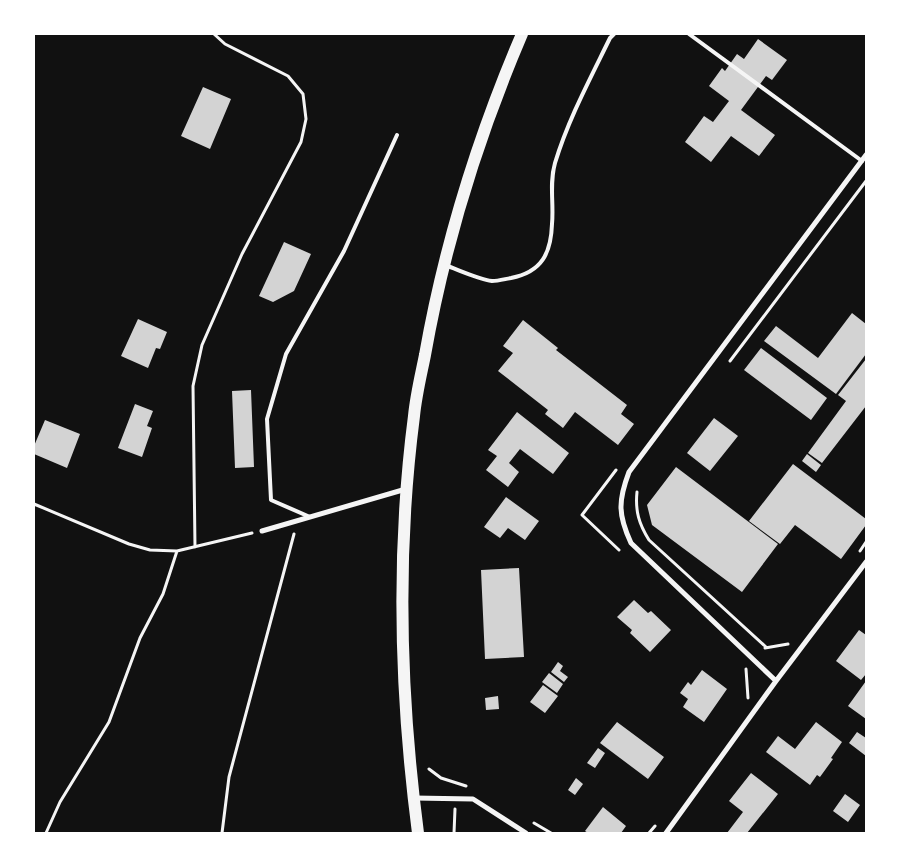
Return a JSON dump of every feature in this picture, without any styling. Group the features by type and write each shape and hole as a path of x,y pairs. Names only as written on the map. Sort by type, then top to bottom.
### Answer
{"main road":[{"path":"418,833 407,743 403,659 403,564 406,489 414,414 443,264 472,164 490,111 522,34"}],"street":[{"path":"776,681 631,543 623,526 620,508 623,489 629,472 866,155"},
{"path":"262,531 406,489"},
{"path":"666,833 776,681 866,562"},
{"path":"414,798 473,798 526,833"}],"lane":[{"path":"443,264 491,280 517,277 531,272 541,263 550,245 553,222 551,182 554,165 567,130 610,38 614,34"},
{"path":"689,34 862,161"},
{"path":"310,517 271,500 268,420 286,354 344,251 397,135"}],"path":[{"path":"195,547 193,386 202,345 242,254 301,142 306,118 303,94 288,76 225,44 214,34"},
{"path":"725,368 866,182"},
{"path":"617,468 582,515 625,555"},
{"path":"638,486 637,514 640,526 648,540 766,647"},
{"path":"34,504 129,544 150,550 177,551 262,531"},
{"path":"222,833 229,777 288,560 296,521"},
{"path":"46,833 60,802 109,722 140,638 163,594 177,551"},
{"path":"740,663 747,670"},
{"path":"454,833 455,798"}],"building":[{"path":"758,39 787,60 772,80 766,76 741,110 775,135 759,156 731,136 711,162 685,142 704,116 713,122 729,101 709,86 722,68 725,71 737,54 744,59"},
{"path":"203,87 231,99 210,149 181,136"},
{"path":"284,242 311,254 294,291 273,302 259,296"},
{"path":"852,313 866,324 866,354 836,394 764,341 776,326 818,358"},
{"path":"138,319 167,332 160,349 156,348 148,368 121,356"},
{"path":"523,320 558,348 556,350 627,405 621,414 634,424 618,445 575,412 563,428 545,414 548,410 498,371 513,353 503,346"},
{"path":"761,348 827,398 811,420 744,370"},
{"path":"866,359 866,406 822,463 808,453 846,401 838,395"},
{"path":"251,390 254,467 235,468 232,391"},
{"path":"135,404 153,411 147,426 152,428 142,457 118,448"},
{"path":"517,412 569,453 553,474 520,449 509,463 519,472 508,487 486,470 497,456 488,450"},
{"path":"714,418 738,436 710,471 687,453"},
{"path":"45,420 80,434 67,468 34,454 34,446"},
{"path":"807,454 821,465 816,472 802,461"},
{"path":"793,464 866,519 866,525 841,559 795,525 780,544 749,521"},
{"path":"676,467 778,544 742,592 652,525 647,505"},
{"path":"506,497 539,521 525,540 508,528 500,538 484,527"},
{"path":"519,568 524,657 485,659 481,570"},
{"path":"634,600 648,613 651,611 671,630 650,652 630,633 632,630 617,617"},
{"path":"859,630 866,635 866,674 861,680 836,661"},
{"path":"558,662 563,666 560,671 568,677 564,682 551,672"},
{"path":"702,670 727,689 704,722 683,707 688,699 680,693 688,682 691,685"},
{"path":"549,673 563,684 557,693 542,682"},
{"path":"866,681 866,719 848,706"},
{"path":"543,685 558,696 545,713 530,702"},
{"path":"498,696 499,709 486,710 485,698"},
{"path":"617,722 664,757 648,779 600,743"},
{"path":"816,722 842,742 820,777 817,775 810,785 766,752 778,736 795,749"},
{"path":"857,732 866,738 866,756 849,743"},
{"path":"598,748 605,753 595,768 587,763"},
{"path":"751,773 778,794 747,833 727,833 743,812 729,801"},
{"path":"576,778 583,784 575,795 568,790"},
{"path":"845,794 860,805 848,822 833,811"},
{"path":"603,807 626,826 621,833 588,833 585,831"}]}
